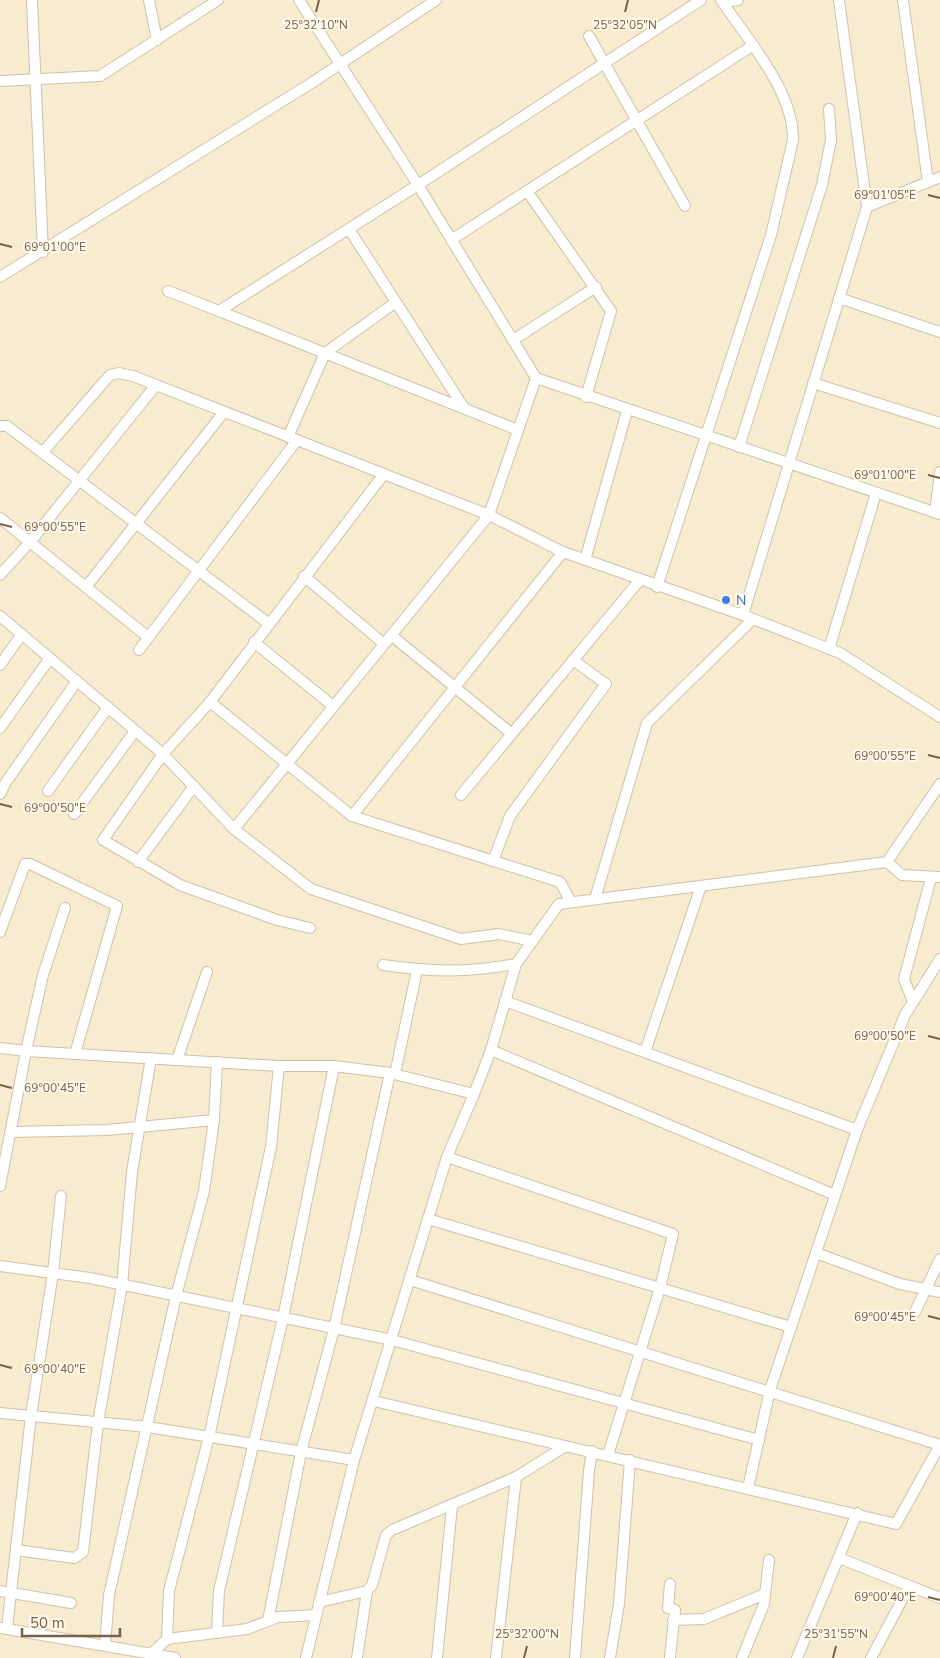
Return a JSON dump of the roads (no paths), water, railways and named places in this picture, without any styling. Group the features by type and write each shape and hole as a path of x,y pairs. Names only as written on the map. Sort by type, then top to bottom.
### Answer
{"street":[{"path":"32,0 43,252"},
{"path":"149,0 157,40"},
{"path":"0,81 100,76 218,0"},
{"path":"299,0 418,185 536,378 627,411 937,514 940,472"},
{"path":"0,277 43,252 340,64 436,0"},
{"path":"219,311 418,185 701,0"},
{"path":"722,1 738,0"},
{"path":"595,899 647,723 748,617 789,464 867,207 839,0"},
{"path":"903,0 928,182"},
{"path":"657,587 771,235 793,140 793,128 781,89 722,1"},
{"path":"589,36 685,206"},
{"path":"451,240 752,46"},
{"path":"739,447 822,185 831,140 829,109"},
{"path":"867,207 940,177"},
{"path":"527,191 611,311 586,397"},
{"path":"348,229 464,408"},
{"path":"513,340 596,287"},
{"path":"168,291 518,430"},
{"path":"839,298 940,332"},
{"path":"139,650 292,438 325,353 396,302"},
{"path":"42,453 110,375 119,373 133,376 489,516 563,552 639,581 748,617 840,653 940,717"},
{"path":"234,829 489,516 536,378"},
{"path":"813,383 940,423"},
{"path":"0,575 30,542 156,385"},
{"path":"585,560 627,411"},
{"path":"86,587 224,412"},
{"path":"0,426 6,426 268,623"},
{"path":"310,928 277,920 194,891 138,862 103,840 163,754 210,702 268,623 384,474"},
{"path":"828,649 876,493"},
{"path":"0,518 148,637"},
{"path":"352,816 563,552"},
{"path":"304,576 384,644"},
{"path":"461,795 639,581"},
{"path":"0,616 163,754 234,829 311,889 461,939 499,934 532,941"},
{"path":"0,666 22,634"},
{"path":"392,635 512,734"},
{"path":"254,642 333,706"},
{"path":"0,728 50,658"},
{"path":"493,861 510,816 606,684 573,660"},
{"path":"0,794 3,780 77,681"},
{"path":"210,702 352,816 560,882 571,902"},
{"path":"48,791 108,707"},
{"path":"74,814 135,731"},
{"path":"887,862 940,784"},
{"path":"138,862 194,786"},
{"path":"306,1658 354,1460 374,1401 447,1157 491,1050 516,964 559,904 887,862 902,875 935,878 904,980 913,1002"},
{"path":"0,932 25,864 30,864 117,906 75,1054"},
{"path":"645,1052 701,886"},
{"path":"0,1186 43,975 65,908"},
{"path":"748,1488 770,1390 857,1130 905,1015 940,959"},
{"path":"382,965 417,970 463,972 516,964"},
{"path":"268,1621 301,1452 334,1329 417,970"},
{"path":"177,1060 207,972"},
{"path":"505,1001 857,1130"},
{"path":"0,1048 279,1066 334,1066 393,1073 474,1094"},
{"path":"491,1050 835,1195"},
{"path":"16,1550 74,1558 83,1552 98,1423 122,1285 132,1172 151,1058"},
{"path":"105,1646 109,1595 176,1296 204,1190 214,1120 217,1062"},
{"path":"167,1639 169,1592 209,1437 270,1147 279,1066"},
{"path":"217,1632 219,1591 283,1318 334,1066"},
{"path":"10,1132 139,1128 214,1120"},
{"path":"447,1157 673,1234 660,1288 608,1455"},
{"path":"61,1196 53,1273 31,1416 11,1593 3,1628 175,1658"},
{"path":"428,1220 791,1327"},
{"path":"816,1252 900,1284 940,1292"},
{"path":"915,1312 924,1289 940,1259"},
{"path":"0,1266 122,1285 392,1340 758,1440"},
{"path":"374,1401 857,1513 896,1524 940,1445 770,1390 410,1280"},
{"path":"0,1413 148,1427 354,1460"},
{"path":"357,1658 367,1591 372,1585 386,1535 392,1530 452,1506 516,1477 566,1446"},
{"path":"576,1658 589,1471 592,1452"},
{"path":"610,1658 619,1604 630,1460"},
{"path":"496,1658 516,1477"},
{"path":"437,1658 452,1506"},
{"path":"798,1658 857,1513"},
{"path":"839,1558 940,1598"},
{"path":"742,1658 764,1604 769,1560"},
{"path":"670,1584 668,1608 675,1610 670,1658"},
{"path":"871,1658 909,1587"},
{"path":"0,1591 71,1603"},
{"path":"319,1602 367,1591"},
{"path":"673,1620 704,1619 765,1594"},
{"path":"151,1654 167,1639 247,1629 278,1617 316,1615"}],"place":[{"name":"N","path":"726,600"}]}
